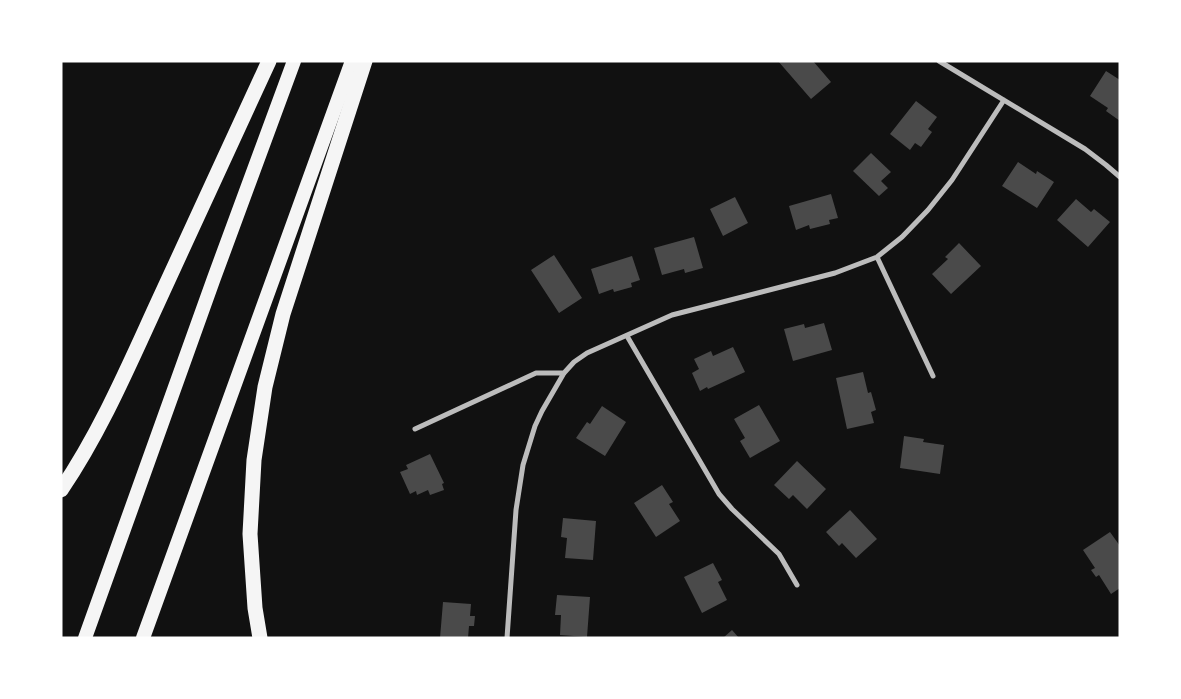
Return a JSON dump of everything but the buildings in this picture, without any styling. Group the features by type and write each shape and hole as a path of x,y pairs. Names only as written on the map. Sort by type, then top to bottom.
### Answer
{"highway":[{"path":"61,490 102,420 269,61"},
{"path":"85,638 294,61"},
{"path":"143,638 352,61"},
{"path":"260,638 255,608 250,534 254,460 265,387 283,314 366,61"}],"street":[{"path":"938,61 1085,149 1120,178"},
{"path":"507,638 516,510 523,465 535,426 542,411 564,373 574,362 587,354 672,315 835,273 877,256 902,237 928,210 952,180 1004,100"},
{"path":"877,256 933,376"},
{"path":"628,336 719,494 779,554 797,585"},
{"path":"415,428 536,373 564,373"}]}
